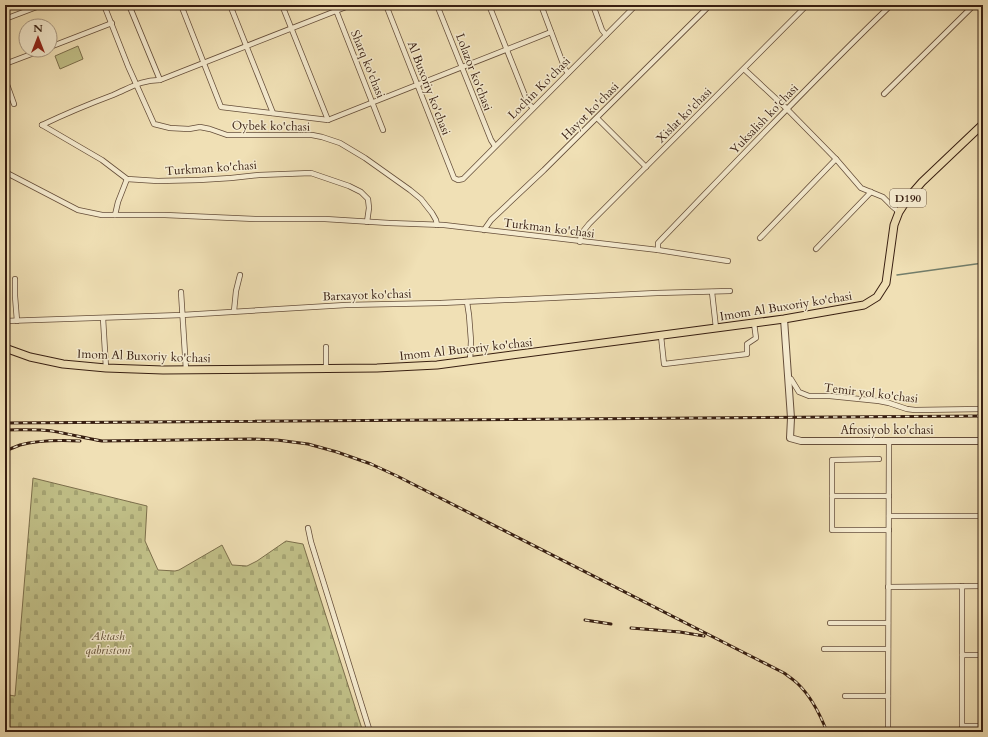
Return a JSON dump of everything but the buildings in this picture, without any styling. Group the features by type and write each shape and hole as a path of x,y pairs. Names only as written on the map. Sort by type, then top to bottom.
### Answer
{"main road":[{"name":"D190","path":"900,212 908,198 922,182 983,124"},
{"name":"Imom Al Buxoriy ko'chasi","path":"5,348 30,357 63,364 106,368 186,370 377,368 437,365 784,319 864,305 877,297 886,283 894,226 900,212"}],"street":[{"path":"5,19 42,5"},
{"name":"Oybek ko'chasi","path":"104,5 128,66 154,124 170,128 189,129 200,127 226,135 312,135 340,143 365,158 421,199 436,220 437,225"},
{"path":"129,5 160,80"},
{"path":"181,5 221,107 328,120 552,32"},
{"path":"230,5 273,113"},
{"path":"282,5 328,120"},
{"name":"Sharq ko'chasi","path":"334,5 383,130"},
{"path":"116,215 118,202 127,179 102,160 42,125 142,82 160,80 351,5"},
{"name":"Al Buxoriy ko'chasi","path":"386,5 454,178"},
{"name":"Lolazor ko'chasi","path":"437,5 490,140 495,146"},
{"path":"489,5 528,103 533,108"},
{"path":"541,5 565,69 568,73"},
{"path":"593,5 602,30 606,35"},
{"name":"Lochin Ko'chasi","path":"454,178 458,180 463,179 636,5"},
{"name":"Hayot ko'chasi","path":"484,230 491,220 597,118 710,5"},
{"name":"Xislat ko'chasi","path":"580,242 581,234 589,224 807,5"},
{"name":"Yuksalish ko'chasi","path":"658,250 658,243 857,37 891,5"},
{"path":"884,94 974,5"},
{"path":"980,5 983,8"},
{"path":"58,44 112,24"},
{"path":"5,64 21,58"},
{"path":"744,69 836,159 861,188 883,197 900,212"},
{"path":"5,79 14,104"},
{"path":"597,118 646,167"},
{"path":"760,238 836,159"},
{"name":"Turkman ko'chasi","path":"5,172 78,210 102,215 165,215 255,220 325,219 437,225 658,250 728,261"},
{"name":"Turkman ko'chasi","path":"127,179 158,181 311,173 349,186 361,192 368,199 369,208 367,222"},
{"path":"816,248 871,192"},
{"path":"234,311 236,291 240,275"},
{"path":"15,279 17,321"},
{"name":"Barxayot ko'chasi","path":"5,321 182,315 345,305 467,302 730,291"},
{"path":"181,292 186,370"},
{"path":"712,292 716,328"},
{"path":"467,302 471,341 470,361"},
{"path":"104,318 106,368"},
{"path":"784,319 789,378"},
{"path":"661,336 664,364 747,354 747,344 756,338 754,323"},
{"path":"326,346 326,369"},
{"name":"Temir yol ko'chasi","path":"789,378 791,378 799,392 809,396 830,396 871,400 915,410 983,409"},
{"name":"Afrosiyob ko'chasi","path":"789,378 791,418 790,438 801,441 983,441"},
{"path":"888,732 889,441"},
{"path":"879,459 832,460 832,530 889,530"},
{"path":"832,496 889,496"},
{"path":"889,516 983,516"},
{"path":"308,528 311,542 370,732"},
{"path":"962,586 962,726 983,726"},
{"path":"888,587 983,586"},
{"path":"830,623 888,623"},
{"path":"824,649 888,649"},
{"path":"962,655 983,655"},
{"path":"845,696 888,696"}],"green space":[{"path":"78,46 83,59 60,69 56,58 58,58 58,55"},
{"name":"Aktash qabristoni","path":"33,478 147,506 145,541 158,570 179,570 222,545 232,565 247,566 286,541 303,544 363,732 5,732 5,697 8,698 9,695 15,696"}],"waterway":[{"path":"897,275 983,263"}],"railway":[{"path":"5,423 983,416"},
{"path":"5,430 52,431 102,441 277,440 308,444 371,464 784,673 802,688 811,699 827,732"},
{"path":"5,451 20,445 42,441 80,441"},
{"path":"585,620 611,624"},
{"path":"631,628 680,632 704,636"}]}
